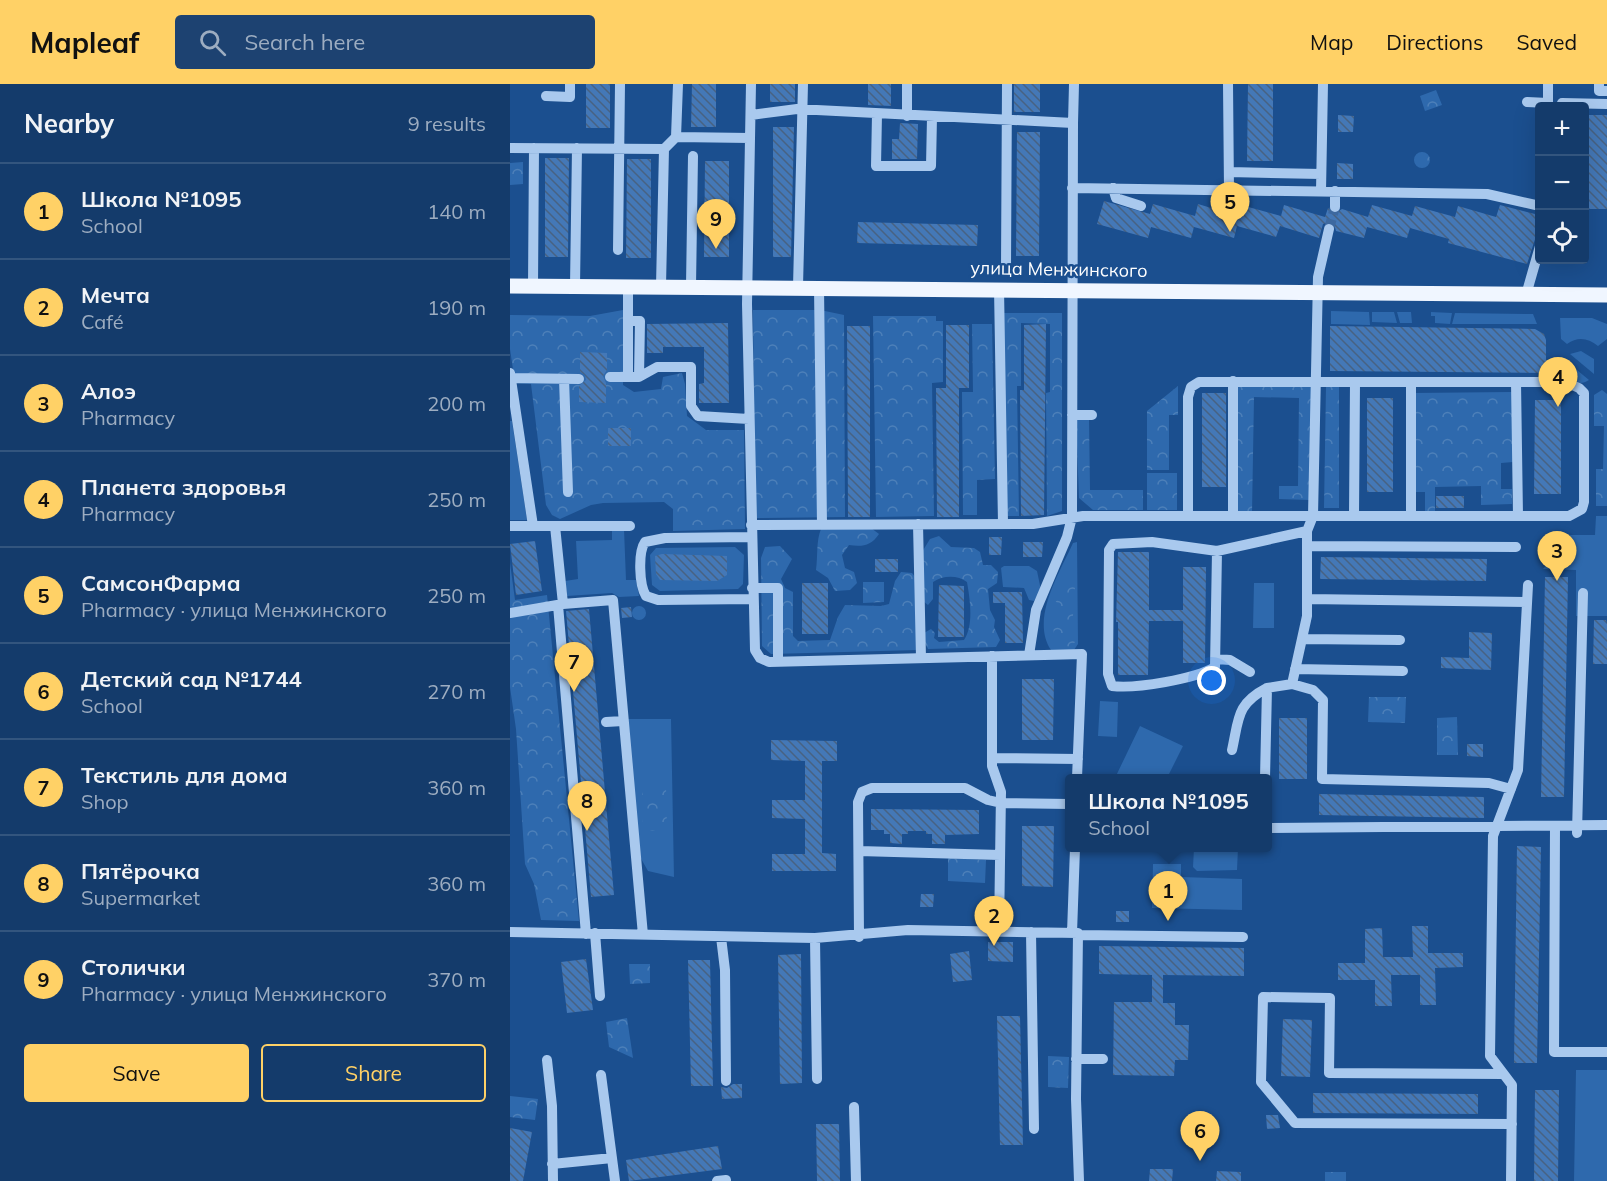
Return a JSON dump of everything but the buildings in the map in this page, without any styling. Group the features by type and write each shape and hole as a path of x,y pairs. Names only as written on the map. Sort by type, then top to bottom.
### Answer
{"main road":[{"name":"улица Менжинского","path":"510,286 999,288 1607,295"},
{"path":"1591,295 1607,291"}],"street":[{"path":"546,96 570,97 570,84"},
{"path":"618,250 620,84"},
{"path":"661,286 664,149 676,137 678,84"},
{"path":"751,84 747,287 755,651 760,658 778,662 1082,654 1077,774"},
{"path":"798,287 803,84"},
{"path":"907,84 907,116"},
{"path":"1006,268 1007,84"},
{"path":"1029,655 1036,610 1067,537 1072,517 1071,289 1074,84"},
{"path":"1228,84 1229,189"},
{"path":"1321,191 1323,84"},
{"path":"1548,84 1548,102"},
{"path":"1599,84 1599,91 1607,91"},
{"path":"1527,102 1535,102"},
{"path":"1589,104 1607,104"},
{"path":"751,115 802,110 1074,123"},
{"path":"877,114 876,166 931,166 932,117"},
{"path":"676,137 750,138"},
{"path":"510,148 664,149"},
{"path":"533,286 534,148"},
{"path":"575,286 577,148"},
{"path":"691,286 693,156"},
{"path":"1229,172 1322,174"},
{"path":"1072,188 1495,194 1535,205"},
{"path":"1113,188 1116,198 1141,206"},
{"path":"1335,191 1335,207"},
{"path":"1292,684 1302,639 1307,599 1307,531 1313,516 1315,381 1310,363 1318,277 1329,229"},
{"path":"1526,295 1535,261"},
{"path":"628,286 628,321 634,377"},
{"path":"819,287 822,525"},
{"path":"999,288 1003,524"},
{"path":"610,377 634,377 657,367 691,367 691,406 698,416 749,419"},
{"path":"510,373 533,526"},
{"path":"511,378 579,379"},
{"path":"564,379 568,492"},
{"path":"1233,381 1233,515"},
{"path":"751,525 1003,524 1053,522 1072,517 1188,515 1569,516 1582,509 1584,502 1584,393 1579,388 1565,382 1198,382 1191,387 1188,397 1188,515"},
{"path":"1354,516 1355,382"},
{"path":"1411,382 1411,515"},
{"path":"1516,382 1518,516"},
{"path":"1072,415 1092,415"},
{"path":"918,524 921,658"},
{"path":"510,526 630,526"},
{"path":"555,526 591,934 600,996"},
{"path":"1217,551 1215,667 1206,672 1153,684 1112,689 1108,674 1109,550 1113,544 1152,542 1166,546 1217,551 1307,531"},
{"path":"751,537 654,539 642,546 644,592 654,600 753,593 778,588 778,662"},
{"path":"1307,546 1516,547"},
{"path":"1511,1181 1512,1085 1490,1056 1493,837 1518,770 1528,585"},
{"path":"1577,829 1583,593"},
{"path":"1307,599 1526,602"},
{"path":"510,614 561,604 613,600 643,935"},
{"path":"1302,639 1400,640"},
{"path":"992,657 992,758 1001,803 999,932"},
{"path":"1216,659 1230,660 1250,672"},
{"path":"1295,669 1403,671"},
{"path":"1232,750 1243,705 1252,695 1267,688 1292,684 1313,690 1323,700 1322,779 1489,783 1511,789"},
{"path":"1265,774 1267,688"},
{"path":"606,722 623,721"},
{"path":"992,758 1078,759"},
{"path":"859,937 858,802 862,792 872,788 965,788 988,800 1001,803 1065,804"},
{"path":"1272,828 1555,826 1577,829 1607,825"},
{"path":"1555,826 1554,1052 1607,1052"},
{"path":"859,851 1000,855"},
{"path":"1075,852 1079,1181"},
{"path":"510,932 815,938 859,937 908,930 1244,938"},
{"path":"1031,932 1034,1129"},
{"path":"721,937 725,970 726,1080"},
{"path":"815,938 817,1079"},
{"path":"1503,1074 1329,1073 1330,998 1263,997 1261,1082 1295,1123 1512,1124"},
{"path":"1076,1059 1103,1059"},
{"path":"547,1060 552,1106 554,1181"},
{"path":"601,1075 615,1181"},
{"path":"854,1107 856,1181"},
{"path":"552,1164 612,1158"}],"green space":[{"path":"1436,90 1442,105 1425,111 1420,96"},
{"path":"1422,152 1428,154 1430,160 1428,166 1422,168 1416,166 1414,160 1416,154"},
{"path":"523,162 523,184 510,185 510,163"},
{"path":"623,310 623,385 634,392 661,389 663,377 682,373 687,416 706,430 744,430 745,529 673,531 673,509 664,502 603,503 591,505 560,519 552,515 546,505 531,384 515,383 510,349 510,315 590,316"},
{"path":"753,310 820,310 844,315 845,517 755,518"},
{"path":"1331,311 1369,312 1370,325 1331,324"},
{"path":"1372,312 1394,312 1397,323 1372,322"},
{"path":"1397,312 1411,312 1412,323 1400,323"},
{"path":"1431,312 1452,313 1450,324 1435,323 1435,316 1431,316"},
{"path":"1002,313 1062,313 1062,511 1047,516 1046,393 1050,392 1050,324 1021,323 1021,386 1017,386 1019,516 1006,516"},
{"path":"1455,313 1533,314 1537,324 1452,324"},
{"path":"873,316 936,316 936,321 943,321 943,382 932,383 934,516 876,517"},
{"path":"1560,318 1592,318 1607,324 1607,339 1598,346 1583,339 1567,344 1561,339"},
{"path":"972,324 992,324 995,479 977,480 977,515 963,515 962,392 973,392"},
{"path":"1581,351 1594,359 1594,374 1570,354"},
{"path":"1565,360 1589,380 1579,383 1565,375"},
{"path":"1236,384 1312,385 1310,500 1279,499 1279,486 1298,486 1299,398 1254,397 1252,513 1236,513"},
{"path":"1178,386 1178,415 1169,415 1169,470 1147,470 1147,411"},
{"path":"1326,387 1339,387 1339,508 1324,508"},
{"path":"1602,390 1607,394 1607,506 1596,506 1596,469 1603,469 1604,426 1594,426 1594,395"},
{"path":"1513,392 1513,462 1501,463 1501,489 1512,489 1512,504 1481,505 1481,486 1435,487 1435,511 1425,511 1425,492 1415,492 1414,393"},
{"path":"1076,419 1089,419 1090,490 1143,490 1143,510 1093,510 1079,498"},
{"path":"510,421 512,421 527,520 510,520"},
{"path":"1147,473 1177,473 1177,510 1147,510"},
{"path":"1596,516 1607,516 1607,616 1576,616 1576,570 1543,569 1570,535 1595,535"},
{"path":"871,528 879,534 873,541 862,546 849,545 842,555 845,568 854,572 857,583 850,590 835,591 828,578 816,570 821,529"},
{"path":"624,529 626,580 636,580 639,596 619,597 612,593 567,596 565,581 578,579 576,541 612,540 612,530"},
{"path":"939,536 951,547 974,548 980,552 983,565 991,565 998,572 997,583 988,589 990,610 995,620 994,627 1000,640 996,647 928,649 924,641 924,633 931,629 935,633 934,638 939,642 964,640 970,620 967,582 959,578 946,577 933,582 933,599 928,605 923,601 922,552 930,539"},
{"path":"1077,542 1078,644 1074,650 1051,650 1045,638 1045,610 1061,568 1073,543"},
{"path":"780,546 792,559 781,579 785,588 793,592 793,636 798,641 830,640 845,605 881,606 889,604 895,581 901,572 912,573 916,578 917,650 771,654 762,646 761,558 765,547"},
{"path":"735,547 744,555 743,584 738,589 660,591 652,585 650,555 656,548"},
{"path":"510,563 515,600 547,595 579,921 541,920 534,884 525,864 516,729 510,687"},
{"path":"1029,566 1037,571 1041,590 1034,601 1029,600 1024,588 1003,587 1001,568"},
{"path":"1075,570 1073,636 1075,642 1071,647 1058,645 1054,635 1054,615 1058,604 1054,599 1071,586 1067,578 1068,572"},
{"path":"863,582 884,582 884,602 863,603"},
{"path":"1254,583 1274,583 1274,628 1253,628"},
{"path":"636,606 642,606 646,613 642,620 636,620 632,616 632,610"},
{"path":"1369,697 1406,697 1405,723 1368,722"},
{"path":"1100,701 1118,702 1117,737 1098,736"},
{"path":"1457,717 1458,755 1437,755 1437,718"},
{"path":"627,719 671,719 674,877 648,871 639,855"},
{"path":"1140,726 1183,746 1169,774 1117,774"},
{"path":"666,787 667,830 643,831 642,788"},
{"path":"1194,852 1238,852 1237,870 1197,871 1193,867"},
{"path":"948,858 986,860 985,883 948,881"},
{"path":"1153,864 1181,864 1181,877 1242,879 1242,910 1152,908"},
{"path":"629,964 650,964 650,983 630,984"},
{"path":"627,1018 633,1058 609,1047 606,1022"},
{"path":"1048,1056 1069,1057 1068,1088 1048,1087"},
{"path":"1576,1070 1607,1070 1607,1181 1574,1181"},
{"path":"510,1096 538,1099 535,1120 510,1117"},
{"path":"1325,1172 1346,1172 1346,1181 1325,1181"}],"tunnel":[{"path":"1329,229 1335,207"}],"place":[{"name":"СамсонФарма","path":"1230,232"},
{"name":"Столички","path":"716,249"},
{"name":"Планета здоровья","path":"1558,407"},
{"name":"Алоэ","path":"1557,581"},
{"name":"Текстиль для дома","path":"574,692"},
{"name":"Пятёрочка","path":"587,831"},
{"name":"Школа №1095","path":"1168,921"},
{"name":"Мечта","path":"994,946"},
{"name":"Детский сад №1744","path":"1200,1161"}]}
